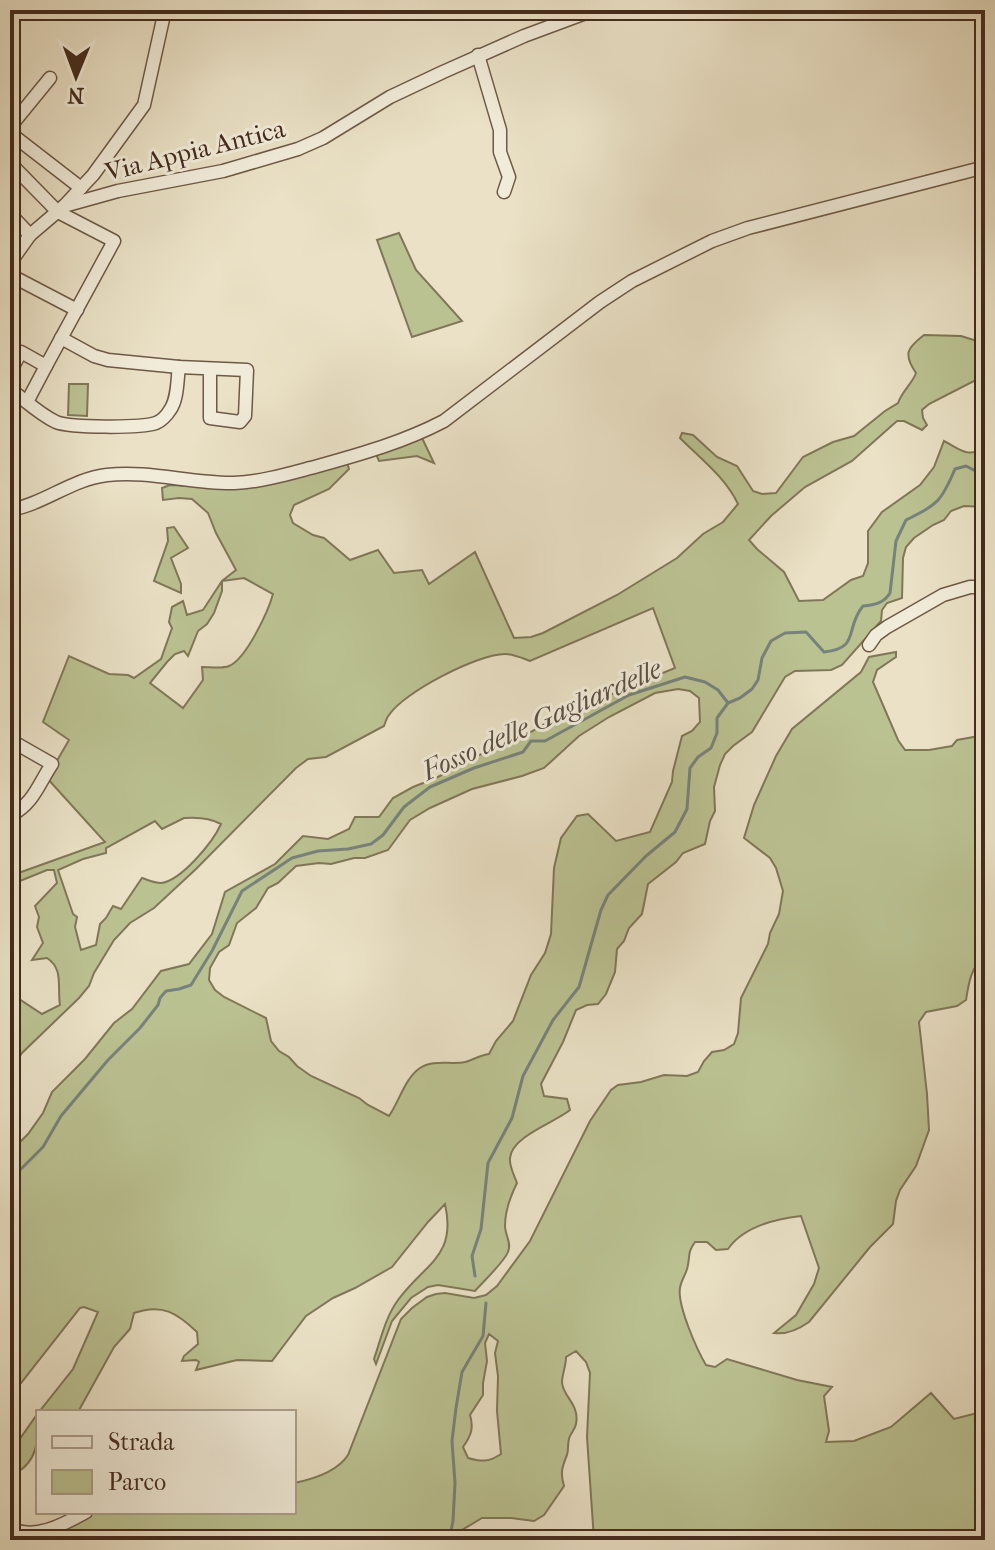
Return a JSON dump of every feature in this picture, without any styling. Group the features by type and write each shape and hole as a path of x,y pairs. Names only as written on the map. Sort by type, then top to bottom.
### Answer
{"street":[{"path":"61,209 109,154 144,105 165,10"},
{"name":"Via Appia Antica","path":"10,263 30,235 61,209 118,191 223,171 298,149 323,138 390,97 478,55 594,10"},
{"path":"478,55 500,130 500,152 509,177 504,192"},
{"path":"50,78 10,130 81,188"},
{"path":"10,163 61,209 114,241 27,402"},
{"path":"10,510 36,503 88,479 102,476 131,475 237,483 290,474 382,447 444,421 600,302 632,281 712,241 748,228 985,167"},
{"path":"10,214 30,235"},
{"path":"10,275 77,310"},
{"path":"61,338 108,360 247,370 245,416 240,422 210,418 210,369"},
{"path":"10,372 21,352 46,366"},
{"path":"10,389 52,420 72,426 156,423 174,402 179,367"},
{"path":"10,518 36,503"},
{"path":"869,645 887,627 943,595 970,587 985,587"},
{"path":"10,740 52,764 28,803 10,816"},
{"path":"10,1528 22,1533 39,1532 82,1514"}],"green space":[{"path":"399,233 416,270 462,321 412,337 377,240"},
{"path":"924,335 961,336 985,341 985,370 978,379 922,410 927,425 922,430 897,421 852,461 805,487 749,540 784,572 799,601 823,600 851,580 863,576 868,563 868,531 882,512 920,485 934,467 944,441 969,452 985,447 985,507 964,506 951,511 944,520 914,538 906,547 903,558 902,598 887,603 882,610 881,621 842,665 831,670 795,671 785,677 752,732 725,754 714,787 715,811 705,844 683,853 648,884 642,914 629,928 617,949 615,972 606,994 598,1004 576,1010 541,1084 544,1096 567,1099 570,1110 526,1137 512,1150 510,1164 517,1183 506,1214 509,1249 498,1266 475,1291 438,1285 428,1287 411,1298 392,1321 376,1364 374,1359 394,1307 443,1248 448,1222 445,1204 392,1267 306,1316 272,1361 237,1360 196,1370 199,1362 196,1360 182,1361 198,1344 197,1332 168,1312 144,1310 134,1313 130,1329 114,1347 79,1410 41,1410 73,1369 98,1312 84,1307 80,1308 10,1397 10,1152 43,1113 52,1092 85,1059 114,1023 132,1009 161,971 189,964 212,934 225,892 275,864 303,836 328,839 349,829 355,817 379,817 393,798 413,787 520,738 561,715 675,668 653,608 530,661 508,654 493,656 460,667 425,686 397,706 384,726 326,757 308,759 296,768 196,869 154,908 130,923 114,940 89,986 22,1053 10,1070 10,1008 16,997 42,1014 60,1005 56,967 47,958 32,960 43,943 37,927 39,917 35,906 57,883 54,870 10,885 10,876 105,842 47,778 69,740 43,722 69,656 109,674 134,678 161,659 172,628 169,622 172,607 183,601 187,615 203,610 222,581 236,570 208,513 192,499 163,500 162,488 170,485 239,488 347,463 349,469 329,489 294,505 290,515 293,523 324,538 350,560 378,550 394,573 422,570 429,584 475,552 514,638 531,637 617,595 677,558 703,534 723,522 738,504 719,477 680,438 682,433 693,435 717,457 737,466 753,491 776,493 803,457 833,442 854,436 898,403 916,373 908,356 911,348","holes":["244,578 273,594 261,623 236,662 223,667 202,667 203,680 183,708 150,683 175,654 184,651 188,656 198,631 214,613 222,591 222,581","678,689 690,691 699,698 700,722 682,736 672,782 650,832 616,841 588,814 577,816 561,838 554,868 551,934 545,953 531,975 513,1021 489,1054 465,1062 431,1064 420,1068 406,1084 389,1116 297,1066 271,1041 266,1018 215,990 209,980 210,968 219,952 229,945 237,923 256,908 268,888 296,866 331,864 388,850 410,820 430,808 472,789 544,768 579,736 609,717 655,693","184,818 203,818 221,824 204,850 178,875 161,883 142,878 121,909 113,906 100,924 96,945 81,950 75,927 77,917 73,914 58,870 106,853 106,848 155,821 162,829"]},
{"path":"69,384 88,384 87,416 68,415"},
{"path":"422,438 434,463 417,456 379,461 376,454"},
{"path":"174,527 188,548 171,558 181,584 181,593 154,581 168,541 167,528"},
{"path":"896,652 896,657 877,670 873,682 905,750 952,746 957,740 985,735 985,955 971,975 966,1000 957,1006 926,1012 919,1022 929,1130 916,1166 900,1190 893,1224 870,1247 809,1322 793,1331 774,1333 796,1315 814,1284 819,1268 801,1216 770,1222 751,1230 728,1249 716,1250 707,1242 695,1242 690,1251 680,1296 688,1327 706,1365 715,1367 727,1359 832,1387 824,1396 829,1431 826,1442 854,1441 891,1427 931,1393 954,1419 985,1411 985,1540 594,1540 587,1437 590,1373 586,1362 576,1351 566,1357 562,1379 577,1417 562,1470 564,1486 544,1515 534,1521 482,1518 462,1530 459,1540 10,1540 10,1532 23,1536 86,1514 296,1514 296,1482 331,1470 348,1455 401,1319 427,1297 445,1293 474,1298 486,1295 497,1286 530,1241 590,1121 611,1090 618,1085 664,1075 687,1076 698,1072 712,1052 734,1044 741,998 768,944 779,914 783,891 770,858 744,838 754,805 792,729 861,672 869,657","holes":["489,1334 498,1341 495,1353 501,1454 489,1460 477,1460 468,1458 463,1447 471,1432 470,1415 483,1395 487,1361 485,1343"]},
{"path":"36,1416 33,1456 14,1474 10,1485 10,1453"}],"waterway":[{"path":"475,1276 472,1256 481,1229 488,1163 512,1118 523,1076 553,1020 579,987 608,895 675,832 687,809 690,768 698,757 711,748 717,733 717,718 728,703 752,689 771,641 785,633 806,632 824,652 836,650 848,642 857,614 863,606 879,603 890,593 896,541 906,520 937,501 955,469 966,466 985,476"},
{"name":"Fosso delle Gagliardelle","path":"10,1180 43,1147 61,1116 108,1060 140,1028 166,991 191,985 242,891 292,858 371,844 383,835 404,807 430,787 523,752 531,741 545,741 629,695 685,677 705,682 718,690 728,703"},
{"path":"449,1540 453,1521 455,1483 452,1441 456,1408 462,1372 483,1336 486,1303"}]}
